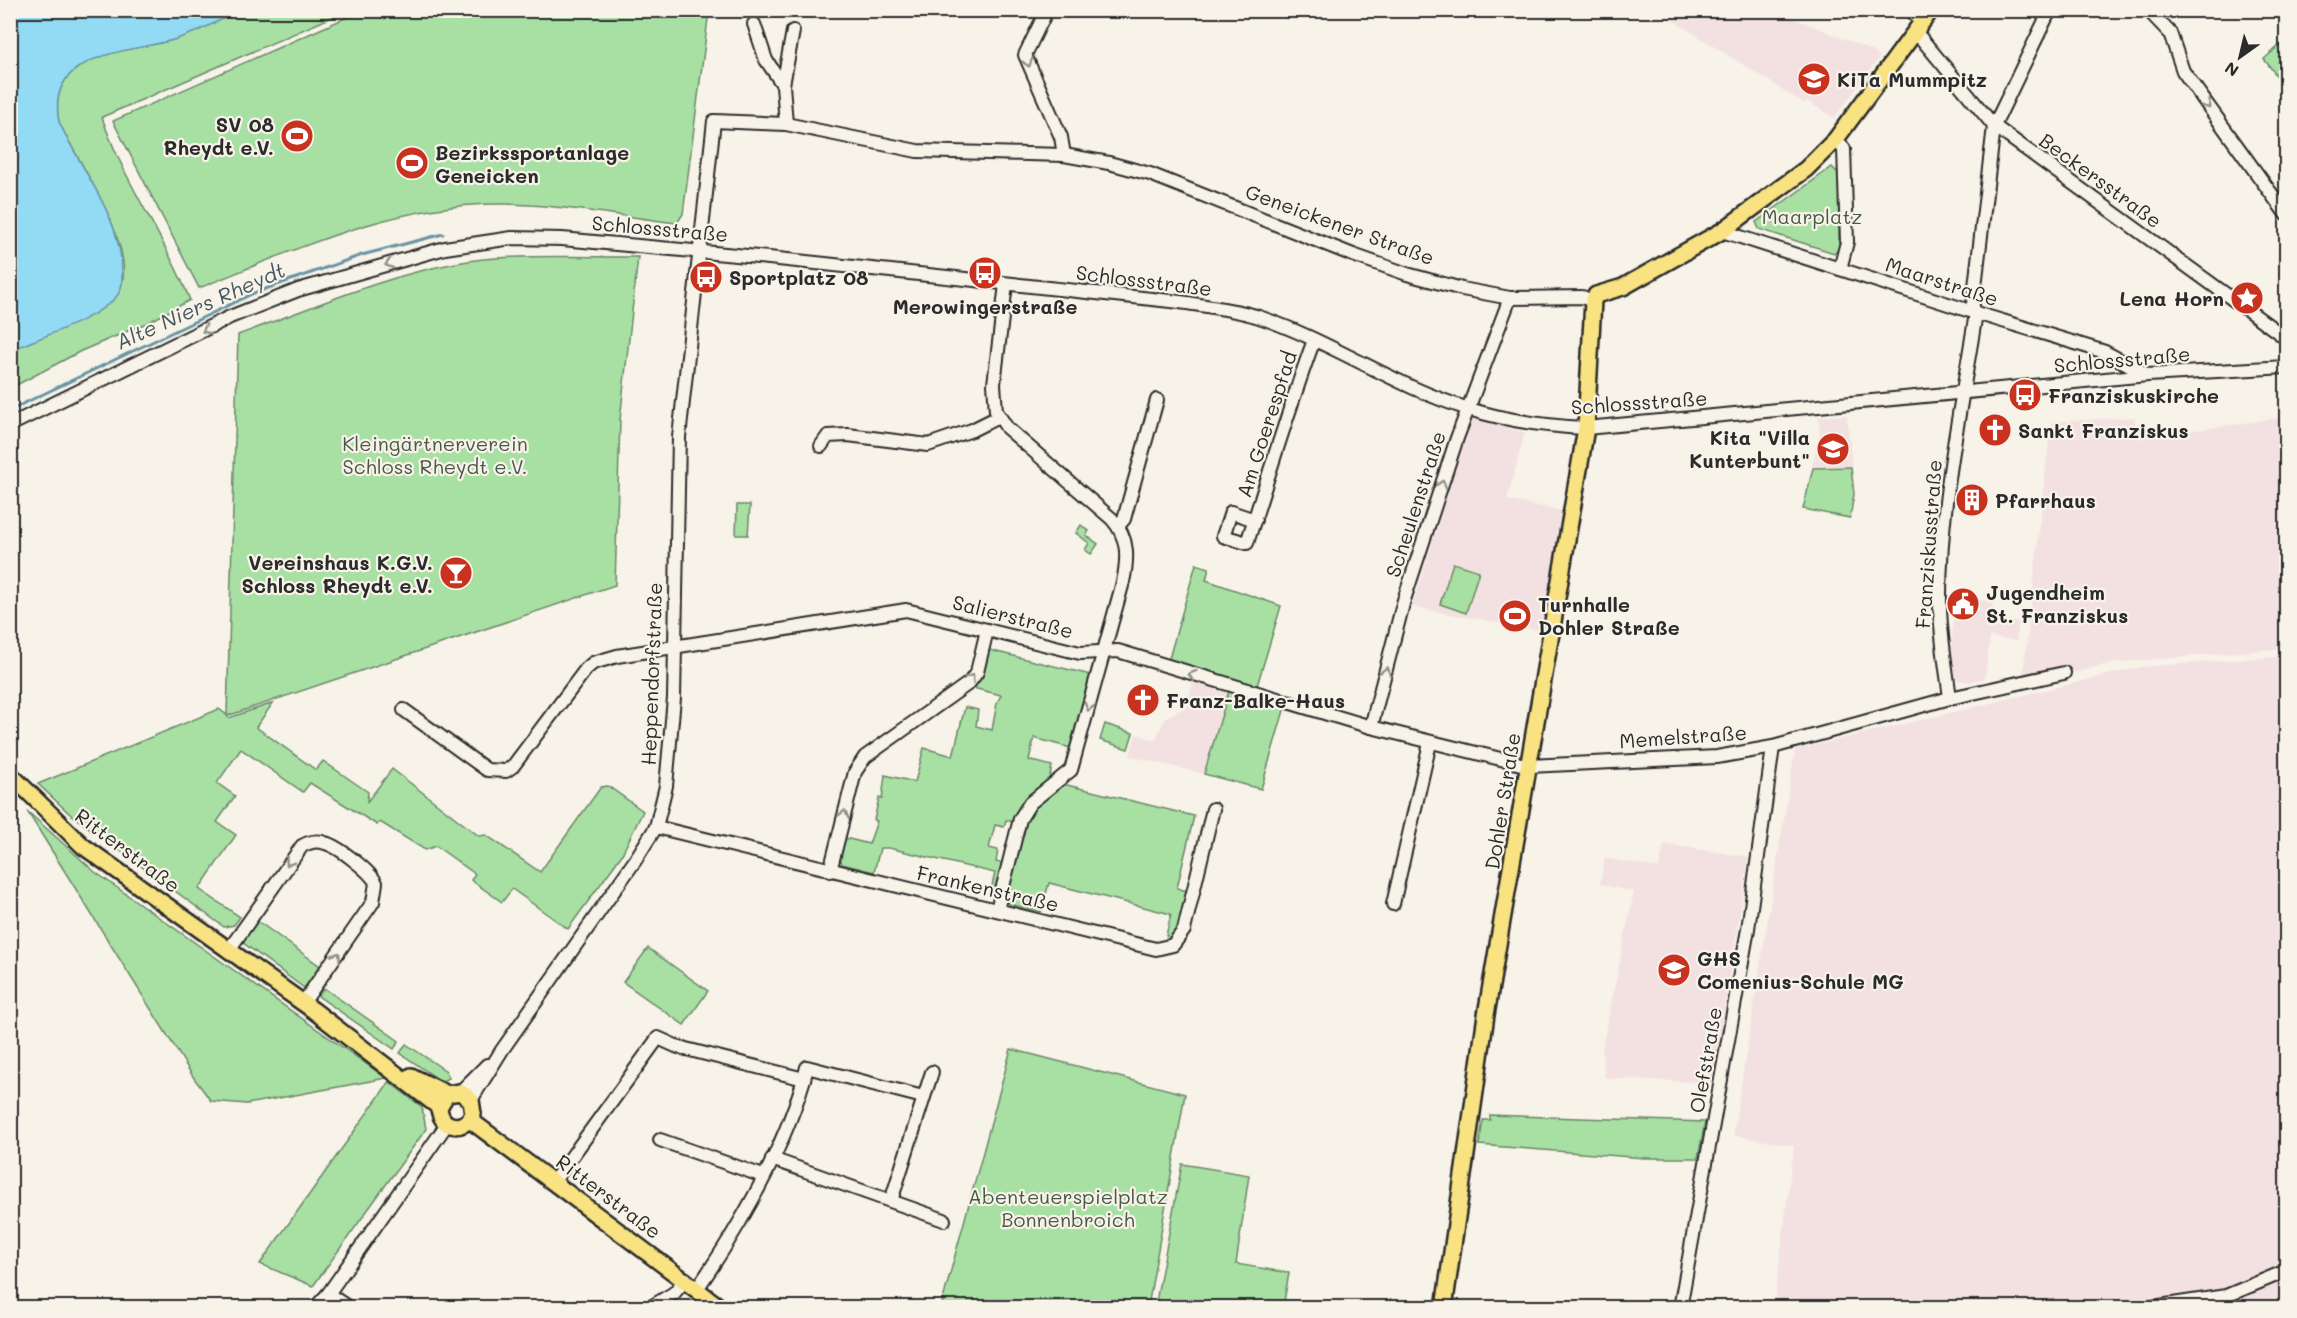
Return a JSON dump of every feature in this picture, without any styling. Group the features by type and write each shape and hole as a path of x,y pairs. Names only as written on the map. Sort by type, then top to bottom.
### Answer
{"main road":[{"path":"1593,301 1596,295 1623,287 1722,231 1806,169 1836,139 1919,19"},
{"name":"Dohler Straße","path":"1444,1308 1485,1026 1586,428 1593,301"},
{"name":"Ritterstraße","path":"10,774 83,846 387,1065 454,1099 441,1117 447,1124"},
{"path":"447,1124 459,1126 470,1120 473,1107 454,1099"},
{"name":"Ritterstraße","path":"470,1120 722,1308"}],"street":[{"path":"1047,10 1025,55 1029,70 1062,137 1064,155"},
{"name":"Franziskusstraße","path":"1950,698 1941,636 1940,601 1960,393 1974,313 1994,126 2050,10"},
{"path":"2148,10 2170,33 2183,71 2286,214"},
{"name":"Beckersstraße","path":"1919,19 1994,126 2286,338"},
{"path":"754,24 766,60 783,85"},
{"path":"786,124 783,85 793,31"},
{"name":"Geneickener Straße","path":"698,251 714,121 786,124 917,151 1064,155 1150,174 1353,255 1407,274 1462,289 1510,298 1582,297 1593,301"},
{"path":"1836,139 1844,148 1847,242 1840,269"},
{"name":"Maarstraße","path":"1722,231 1974,313 2105,352 2148,375"},
{"name":"Schlossstraße","path":"10,425 230,317 298,290 445,248 512,238 562,239 698,251 1224,309 1256,316 1468,409 1515,421 1586,428 2148,375 2286,367"},
{"name":"Heppendorfstraße","path":"454,1099 502,1050 656,827 666,786 670,754 680,437 698,251"},
{"path":"997,910 1020,819 1030,803 1071,770 1126,568 1127,550 1118,526 1011,432 998,417 994,384 1006,284"},
{"name":"Scheulenstraße","path":"1371,727 1404,600 1468,409 1510,298"},
{"name":"Am Goerespfad","path":"1255,520 1287,423 1292,398 1314,340"},
{"path":"1118,526 1124,519 1157,400"},
{"path":"821,446 828,436 848,435 928,445 962,434 998,417"},
{"name":"Salierstraße","path":"404,710 488,770 506,771 513,766 593,663 617,656 906,610 1080,653 1118,651 1371,727"},
{"path":"830,871 855,772 865,757 969,683 977,672 987,630"},
{"name":"Memelstraße","path":"1371,727 1528,766 1717,757 1773,747 1950,698 2064,673"},
{"path":"1393,904 1430,743"},
{"name":"Olefstraße","path":"1680,1308 1748,929 1773,747"},
{"name":"Frankenstraße","path":"656,827 1156,949 1173,945 1184,930 1213,809"},
{"path":"228,951 303,846 309,843 327,843 368,871 376,883 373,902 303,1003"},
{"path":"554,1181 658,1038 678,1047 804,1079"},
{"path":"649,1308 692,1284 724,1250 792,1120 807,1067 924,1097"},
{"path":"891,1201 932,1072"},
{"path":"315,1308 328,1294 447,1124"},
{"path":"660,1140 764,1176"},
{"path":"772,1159 786,1162 944,1220"},
{"path":"2146,1308 2210,1303 2286,1271"},
{"path":"328,1294 349,1308"}],"shaded area":[{"name":"KiTa Mummpitz","path":"1658,11 1777,11 1873,51 1880,57 1834,118 1807,101 1805,104"},
{"name":"Kita \"Villa Kunterbunt\"","path":"1847,415 1852,466 1812,467 1820,432 1818,417"},
{"path":"2134,417 2140,438 2286,417 2286,648 2112,663 2022,686 2051,422"},
{"path":"1471,419 1525,432 1507,500 1562,511 1543,631 1412,607"},
{"path":"1955,594 1993,603 1992,614 2004,616 2004,620 2019,622 2016,641 1990,637 1985,678 1970,682 1957,680 1951,653"},
{"path":"2286,656 2286,1307 1774,1307 1794,1146 1733,1135 1795,750 2141,667"},
{"path":"1193,682 1229,691 1204,774 1130,756 1136,734 1155,740 1166,717 1186,707"},
{"name":"GHS Comenius-Schule MG","path":"1664,844 1749,857 1712,1083 1605,1078 1602,1048 1634,892 1600,884 1605,858 1659,868"}],"green space":[{"path":"240,11 346,11 102,117 121,164 169,254 190,300 149,322 81,351 11,388 11,350 55,331 113,300 122,283 123,262 107,211 59,122 58,99 64,81 77,69 93,60 182,37"},
{"name":"Bezirkssportanlage Geneicken","path":"361,11 709,11 683,214 677,223 569,209 505,204 465,205 425,211 387,219 348,231 199,288 113,121"},
{"path":"2286,40 2286,88 2264,59"},
{"name":"Maarplatz","path":"1832,167 1839,174 1839,250 1834,253 1759,229 1756,222"},
{"name":"Kleingärtnerverein Schloss Rheydt e.V.","path":"638,257 620,420 615,585 227,716 229,718 273,703 256,727 316,770 323,761 368,792 367,802 392,769 479,836 486,835 540,872 601,787 608,786 643,811 621,856 568,929 512,889 502,902 471,880 475,874 436,846 425,850 380,822 377,825 310,783 303,792 241,749 217,783 235,796 217,822 236,835 199,889 240,917 234,925 224,927 70,814 38,784 219,709 227,715 238,335 333,299 431,268 496,258"},
{"path":"1851,467 1854,494 1850,518 1803,509 1813,468"},
{"path":"737,505 750,505 748,535 736,535"},
{"path":"1081,525 1089,531 1086,535 1098,544 1091,554 1085,550 1089,543 1076,533"},
{"path":"1453,563 1479,571 1466,613 1440,604"},
{"path":"1196,564 1209,568 1206,580 1281,606 1256,689 1168,662"},
{"path":"989,650 1091,675 1071,748 1034,738 1029,760 1052,766 1049,781 1022,803 1015,822 1006,820 1004,827 995,825 989,848 998,850 996,862 1004,864 997,895 991,890 995,873 889,848 880,848 874,872 842,864 840,858 845,838 869,844 877,821 874,820 879,798 882,799 885,775 915,782 924,748 953,756 965,707 978,710 976,726 992,730 997,703 1001,695 973,688 983,674"},
{"path":"1229,691 1285,707 1261,789 1204,774"},
{"path":"1105,724 1133,733 1128,749 1100,740"},
{"path":"1063,784 1194,816 1177,888 1190,892 1181,926 1174,938 1166,936 1171,914 1049,883 1041,912 1009,904 1007,897 1028,815 1037,804"},
{"path":"27,811 95,872 386,1078 247,1104 211,1101 194,1078"},
{"path":"256,920 320,966 304,988 242,942"},
{"path":"648,948 708,991 684,1025 623,982"},
{"path":"324,988 399,1041 394,1049 318,996"},
{"path":"406,1044 446,1071 449,1078 441,1081 400,1053"},
{"name":"Abenteuerspielplatz Bonnenbroich","path":"1011,1049 1185,1094 1148,1307 941,1307"},
{"path":"389,1082 422,1107 426,1129 313,1286 260,1264"},
{"path":"1490,1115 1705,1122 1698,1158 1645,1158 1479,1145 1483,1120 1490,1120"},
{"path":"1182,1164 1249,1175 1236,1264 1289,1273 1283,1307 1155,1307"}],"water":[{"path":"11,10 240,11 182,37 93,60 77,69 64,81 58,99 59,122 99,195 115,233 122,274 120,291 108,305 96,313 11,350"}],"waterway":[{"name":"Alte Niers Rheydt","path":"10,410 254,293 362,255 443,234"}],"place":[{"name":"KiTa Mummpitz","path":"1814,79"},
{"name":"SV 08 Rheydt e.V.","path":"297,136"},
{"name":"Bezirkssportanlage Geneicken","path":"412,163"},
{"name":"Merowingerstraße","path":"985,273"},
{"name":"Sportplatz 08","path":"706,277"},
{"name":"Lena Horn","path":"2247,298"},
{"name":"Franziskuskirche","path":"2025,395"},
{"name":"Sankt Franziskus","path":"1995,430"},
{"name":"Kita \"Villa Kunterbunt\"","path":"1833,449"},
{"name":"Pfarrhaus","path":"1972,500"},
{"name":"Vereinshaus K.G.V. Schloss Rheydt e.V.","path":"456,573"},
{"name":"Jugendheim St. Franziskus","path":"1963,604"},
{"name":"Turnhalle Dohler Straße","path":"1515,616"},
{"name":"Franz-Balke-Haus","path":"1143,700"},
{"name":"GHS Comenius-Schule MG","path":"1674,970"}]}
